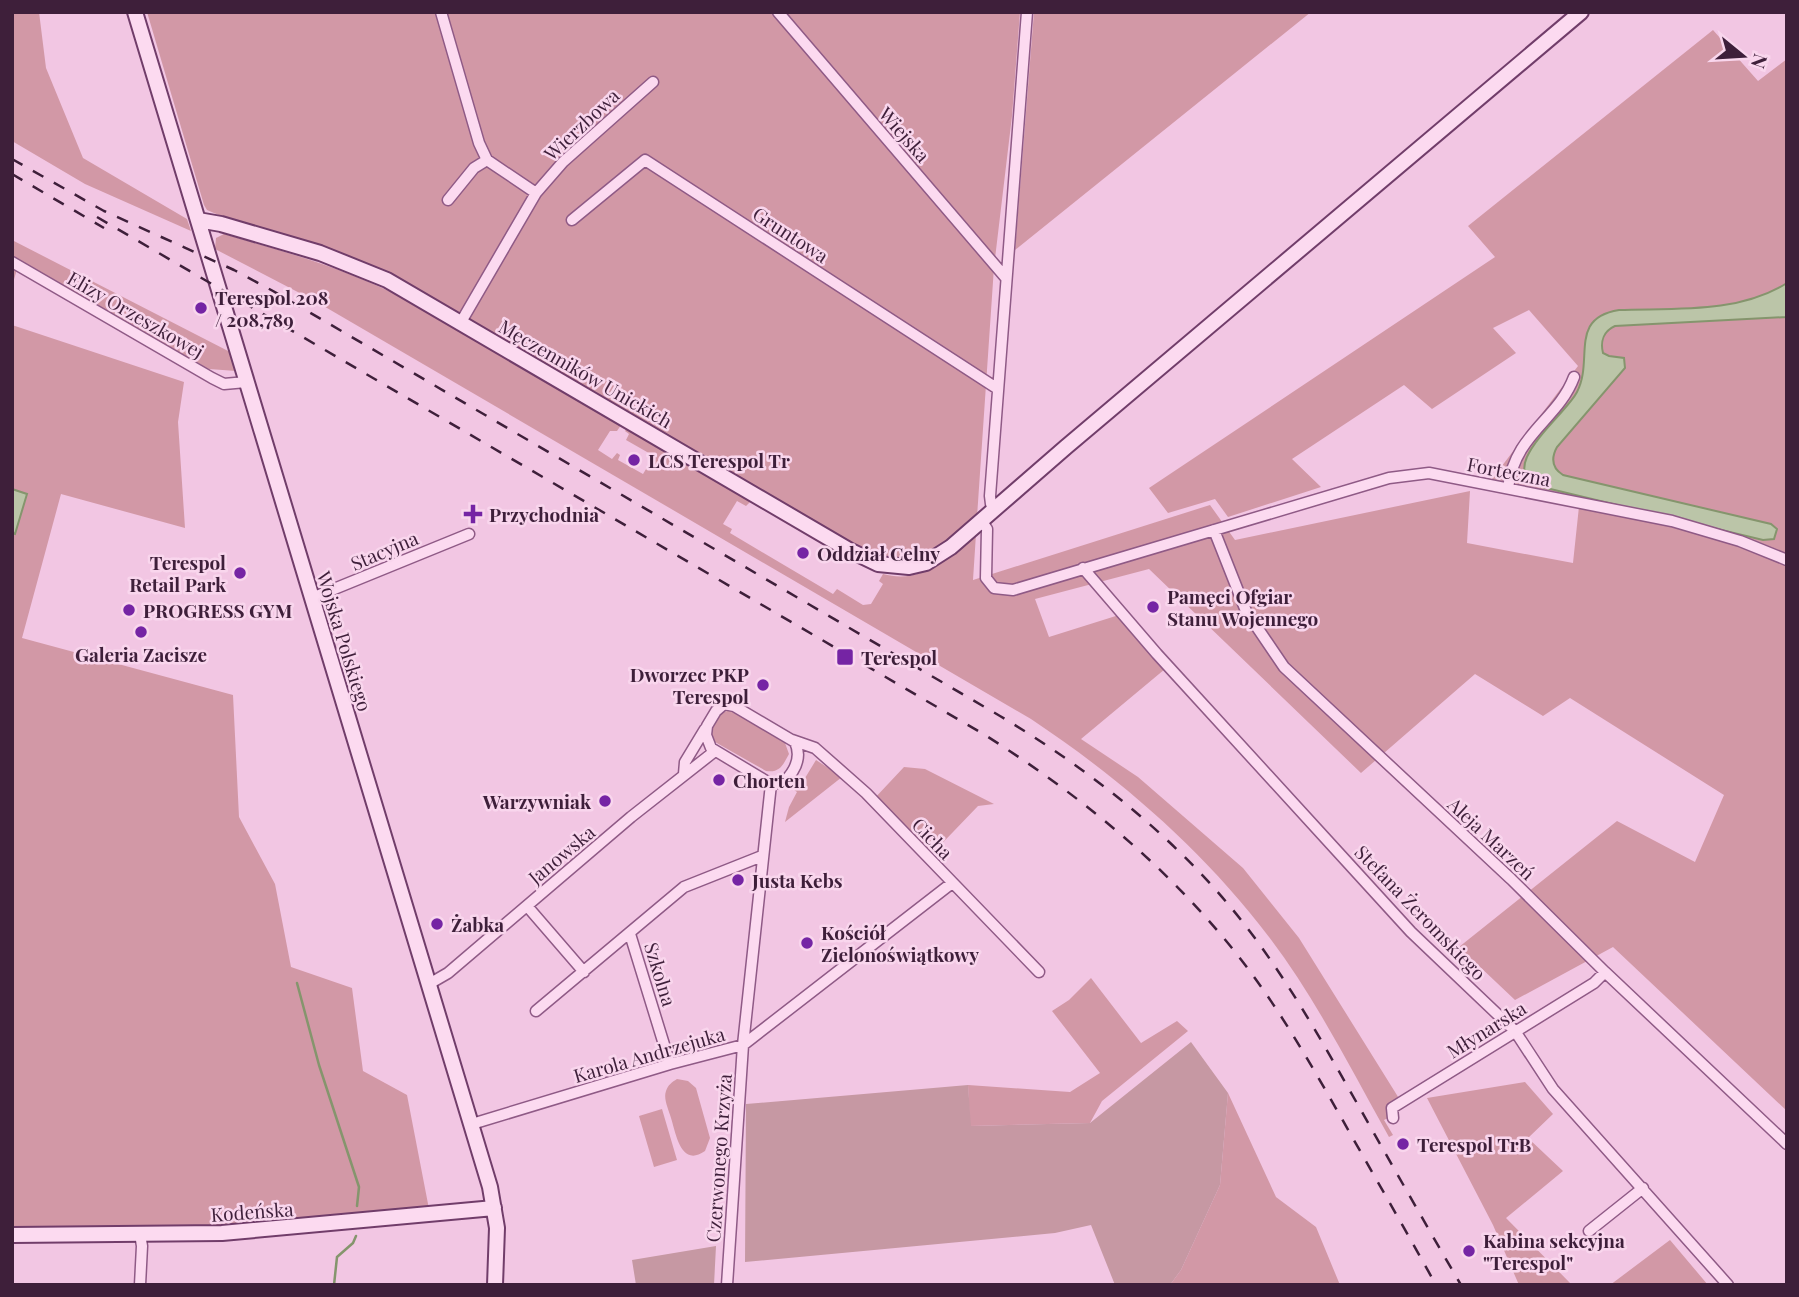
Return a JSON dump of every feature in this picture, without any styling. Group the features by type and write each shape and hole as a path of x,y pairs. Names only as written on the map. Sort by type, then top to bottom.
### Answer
{"main road":[{"name":"Wojska Polskiego","path":"135,12 472,1124 497,1228 495,1285"},
{"name":"Męczenników Unickich","path":"198,219 364,269 461,322 869,561 900,567 926,563 951,547 1581,12"},
{"name":"Kodeńska","path":"12,1235 222,1233 494,1208"}],"street":[{"path":"441,12 479,142 487,160 536,193"},
{"name":"Wiejska","path":"778,12 1006,278"},
{"path":"994,509 990,496 1027,12"},
{"name":"Wierzbowa","path":"461,322 536,193 563,162 653,82"},
{"path":"448,200 474,168 487,160"},
{"name":"Gruntowa","path":"572,220 645,160 998,389"},
{"name":"Elizy Orzeszkowej","path":"12,262 212,378 224,384 247,382"},
{"path":"1508,488 1515,459 1531,434 1570,389 1574,377"},
{"name":"Forteczna","path":"979,522 987,529 986,578 995,588 1013,590 1389,478 1429,473 1672,521 1740,541 1787,560"},
{"name":"Aleja Marzeń","path":"1219,528 1246,611 1284,667 1511,879 1787,1144"},
{"name":"Stacyjna","path":"312,598 469,534"},
{"name":"Stefana Żeromskiego","path":"1083,568 1157,654 1411,932 1515,1031 1553,1089 1728,1285"},
{"name":"Cicha","path":"684,774 685,762 718,708 724,705 731,705 792,740 815,748 866,793 1039,972"},
{"path":"707,726 707,740 715,751 771,784 784,782 797,763 799,750 792,740"},
{"name":"Janowska","path":"429,984 447,973 715,751"},
{"name":"Czerwonego Krzyża","path":"727,1285 743,1045 771,784"},
{"path":"536,1011 684,887 762,856"},
{"name":"Karola Andrzejuka","path":"472,1124 670,1064 743,1045 952,883"},
{"path":"527,906 584,972"},
{"name":"Szkolna","path":"630,934 670,1064"},
{"name":"Młynarska","path":"1392,1118 1392,1108 1594,983 1605,972"},
{"path":"1589,1231 1643,1188"},
{"path":"140,1234 140,1285"}],"shaded area":[{"path":"12,12 39,12 46,68 83,158 187,219 191,231 85,184 12,141"},
{"path":"147,12 1020,12 1012,116 994,267 977,517 941,547 920,558 897,562 870,555 485,329 207,210"},
{"path":"1034,12 1311,12 1015,250"},
{"path":"1713,30 1758,81 1787,59 1787,1111 1613,947 1515,1000 1459,947 1617,821 1695,862 1724,795 1570,698 1543,716 1475,674 1361,773 1149,569 1035,599 1049,637 1119,615 1165,669 1081,739 1138,777 1243,868 1299,938 1400,1100 1386,1109 1390,1117 1384,1120 1393,1135 1389,1137 1318,1010 1244,905 1159,818 1097,766 1031,719 315,301 215,249 216,238 224,234 342,271 411,302 621,425 617,431 610,431 598,450 612,459 617,453 620,455 618,460 643,474 654,456 626,440 629,434 625,431 627,428 751,501 746,506 737,501 723,524 732,529 730,533 833,594 837,589 863,605 871,604 883,584 879,581 883,574 910,576 934,567 976,534 973,580 1210,505 1235,540 1470,491 1467,543 1573,563 1580,497 1492,479 1578,366 1529,310 1493,328 1516,353 1432,409 1404,385 1292,459 1321,487 1228,517 1215,499 1168,513 1149,488 1495,257 1468,226"},
{"path":"12,240 232,353 236,371 209,369 182,360 18,266 12,286"},
{"path":"1787,283 1787,317 1611,328 1604,337 1603,353 1624,358 1625,368 1557,447 1553,459 1563,475 1771,524 1777,529 1774,539 1763,540 1542,487 1528,479 1524,468 1527,456 1570,402 1582,380 1585,342 1593,322 1603,315 1619,310 1727,305 1768,293"},
{"path":"12,325 184,382 178,422 185,528 61,494 22,638 233,695 239,817 275,884 291,967 352,988 363,1071 407,1095 429,1209 209,1228 12,1229"},
{"path":"12,489 27,494 15,534 12,533"},
{"path":"732,711 785,743 789,754 785,762 775,771 766,771 715,742 711,734 712,727 720,713"},
{"path":"816,760 842,777 785,822 797,792 791,788 800,777 804,779 802,783"},
{"path":"904,767 925,769 994,804 978,806 928,858 873,800"},
{"path":"1091,978 1141,1043 1177,1021 1188,1031 1102,1101 1090,1123 970,1126 968,1085 1070,1092 1100,1073 1052,1011 1069,1000"},
{"path":"1191,1042 1228,1093 1220,1185 1181,1270 1170,1285 1115,1285 1091,1225 1055,1233 745,1262 746,1104 968,1085 971,1126 1090,1123"},
{"path":"677,1079 688,1081 696,1088 710,1138 705,1151 697,1155 690,1155 681,1147 667,1105 665,1094 670,1084"},
{"path":"1525,1082 1553,1114 1528,1138 1563,1171 1506,1218 1572,1285 1519,1285 1493,1225 1427,1098"},
{"path":"1228,1093 1276,1197 1316,1227 1340,1285 1170,1285 1181,1270 1220,1185"},
{"path":"662,1109 677,1160 654,1167 639,1116"},
{"path":"1670,1240 1708,1285 1610,1285"},
{"path":"716,1246 714,1285 636,1285 632,1260"}],"waterway":[{"path":"297,983 319,1065 359,1187 357,1206"},
{"path":"334,1285 337,1257 353,1243 356,1236"}],"railway":[{"path":"12,159 104,211 234,270 273,291 1000,716 1101,784 1192,864 1261,947 1318,1036 1461,1285"},
{"path":"12,174 104,228"},
{"path":"97,217 985,735 1094,812 1128,840 1192,902 1249,970 1309,1062 1436,1285"}],"place":[{"name":"Terespol 208 / 208,789","path":"201,308"},
{"name":"LCS Terespol Tr","path":"634,460"},
{"name":"Przychodnia","path":"473,514"},
{"name":"Oddział Celny","path":"803,553"},
{"name":"Terespol Retail Park","path":"240,573"},
{"name":"Pamęci Ofgiar Stanu Wojennego","path":"1153,607"},
{"name":"PROGRESS GYM","path":"129,610"},
{"name":"Galeria Zacisze","path":"141,632"},
{"name":"Terespol","path":"845,657"},
{"name":"Dworzec PKP Terespol","path":"763,685"},
{"name":"Chorten","path":"719,780"},
{"name":"Warzywniak","path":"605,801"},
{"name":"Justa Kebs","path":"738,880"},
{"name":"Żabka","path":"437,924"},
{"name":"Kościół Zielonoświątkowy","path":"807,943"},
{"name":"Terespol TrB","path":"1403,1144"},
{"name":"Kabina sekcyjna \"Terespol\"","path":"1469,1251"}]}
